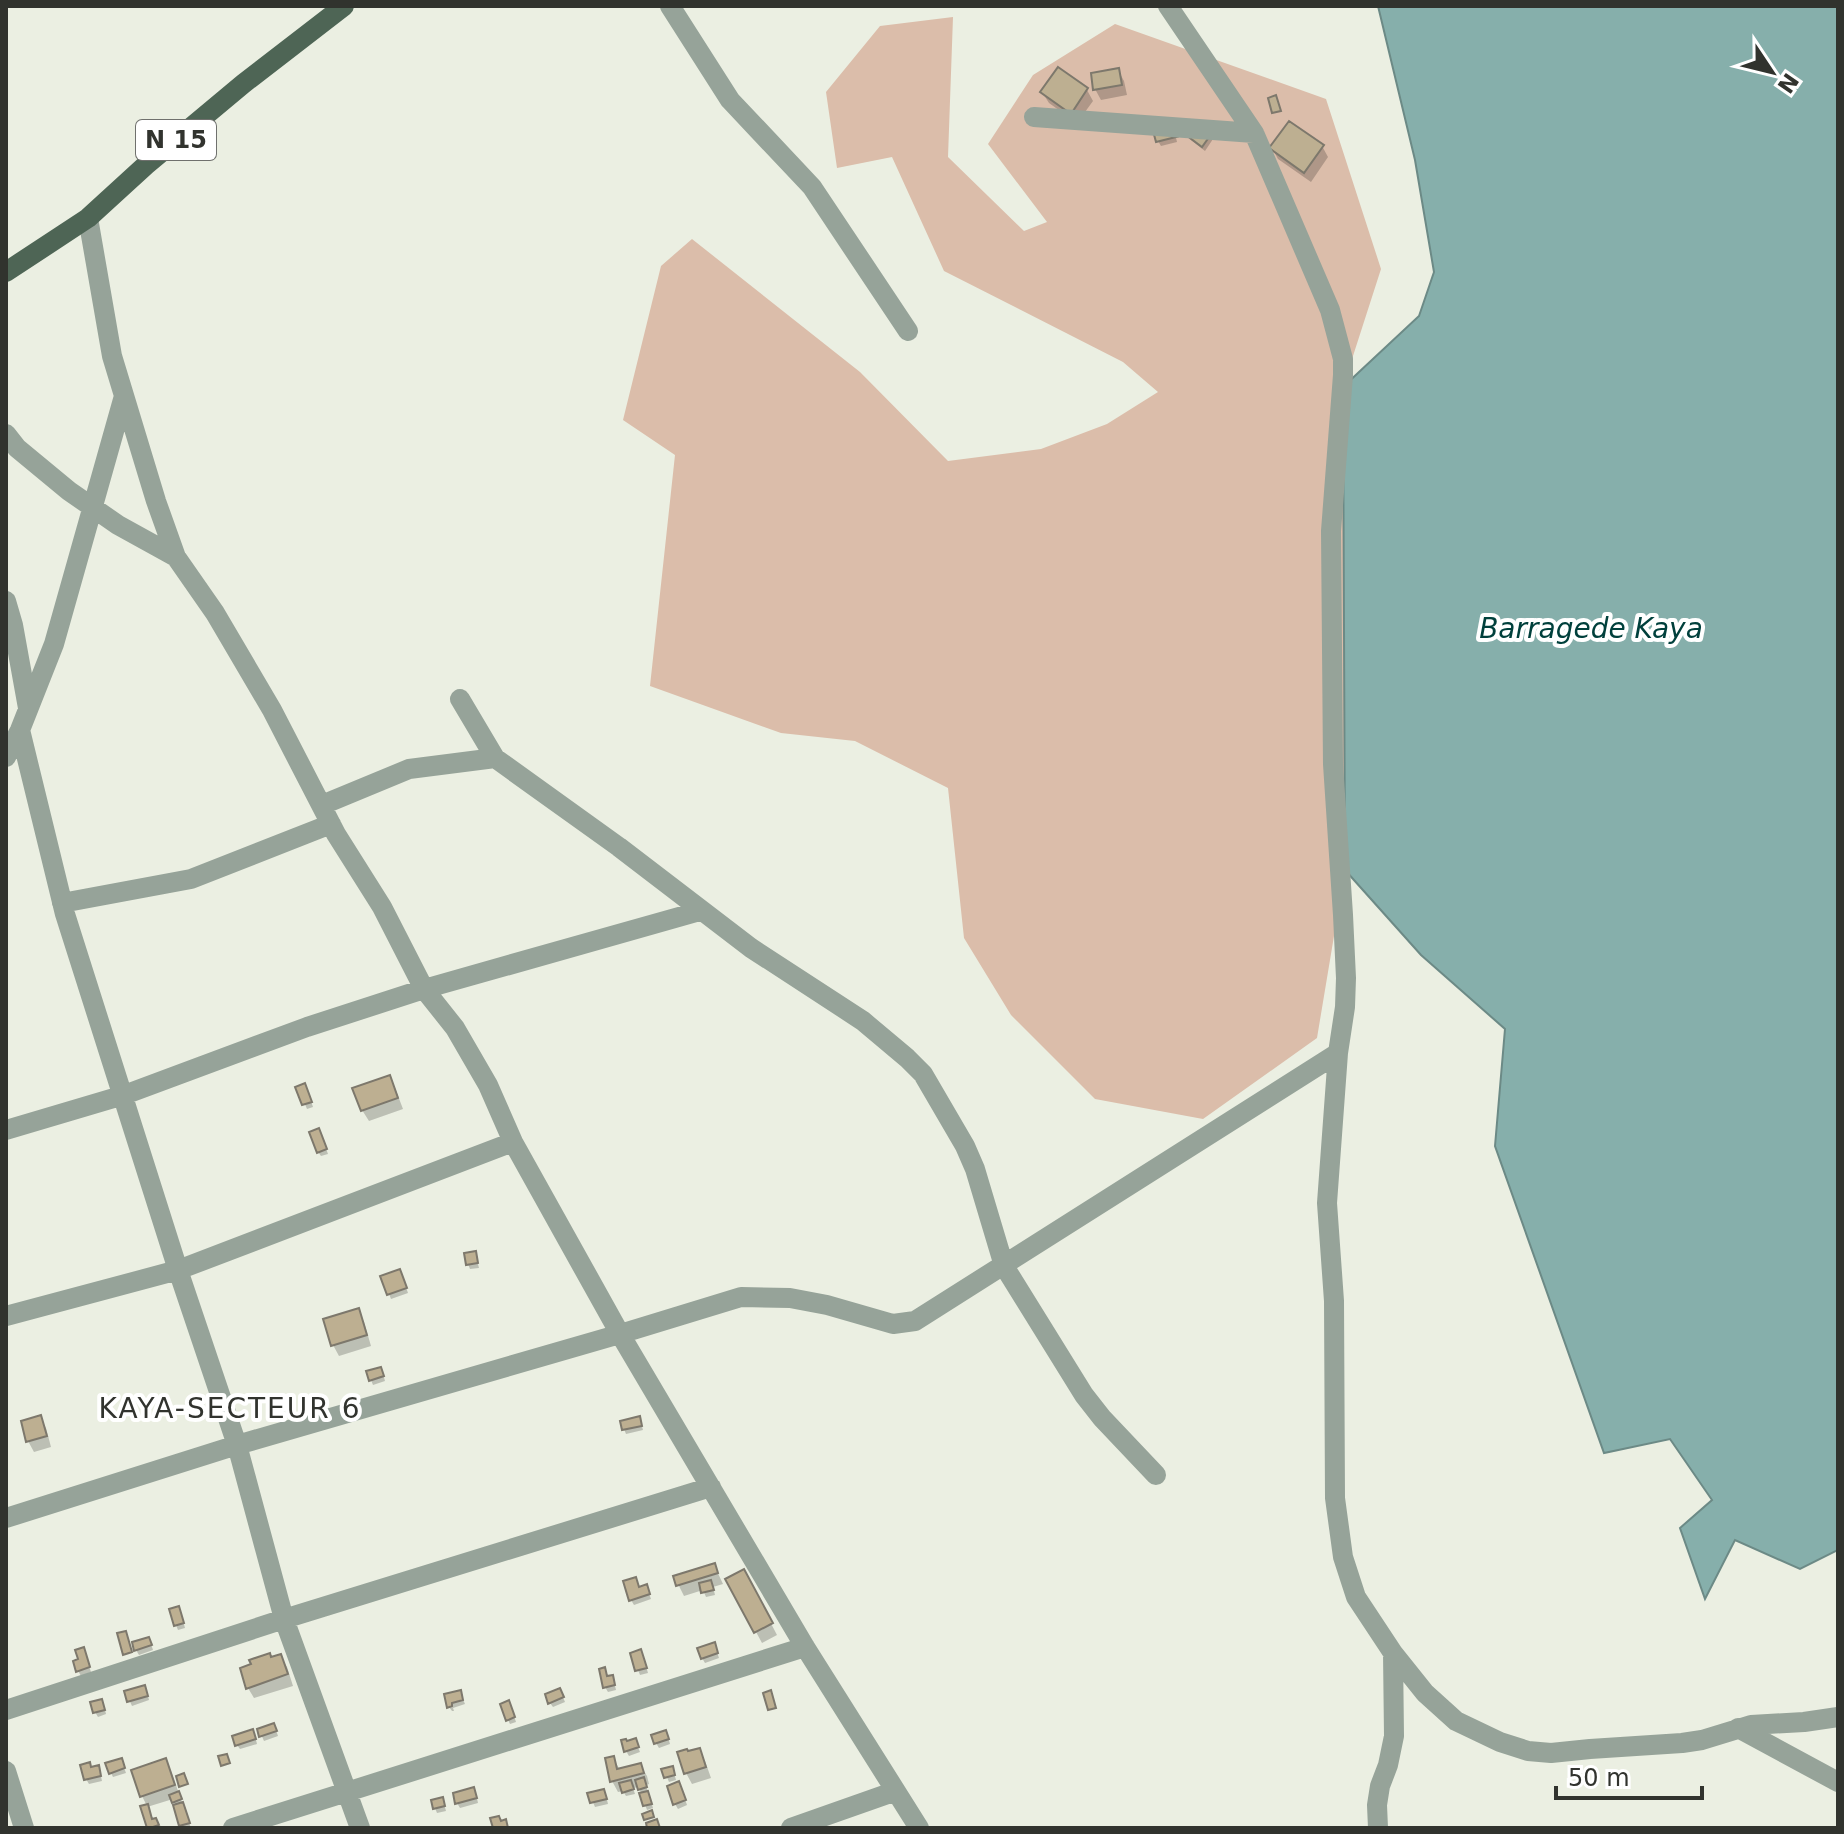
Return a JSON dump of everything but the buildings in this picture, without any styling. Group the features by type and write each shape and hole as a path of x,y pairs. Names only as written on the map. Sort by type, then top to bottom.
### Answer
{"main road":[{"name":"N 15","path":"6,272 88,218 243,84 344,6"}],"street":[{"path":"670,6 730,100 812,187 908,331"},
{"path":"1168,6 1254,133 1330,310 1343,359 1331,531 1333,764 1346,978 1327,1203 1334,1301 1335,1498 1343,1557 1356,1597 1393,1653 1425,1693 1456,1721 1500,1742 1528,1751 1551,1753 1682,1743 1751,1725 1838,1717"},
{"path":"1034,117 1254,133"},
{"path":"88,218 112,356 176,557 215,613 272,710 331,824 382,907 424,989 455,1028 488,1085 513,1142 620,1334 805,1647 919,1828"},
{"path":"6,757 54,644 124,396"},
{"path":"6,434 17,448 91,507 176,557"},
{"path":"6,601 28,708"},
{"path":"460,699 495,758 619,847 751,948 863,1021 923,1074 975,1169 1004,1266 1084,1395 1156,1475"},
{"path":"20,730 62,903 237,1445 284,1619 360,1828"},
{"path":"322,805 409,769 495,758"},
{"path":"62,903 191,879 331,824"},
{"path":"6,1130 124,1095 307,1027 424,989 700,911"},
{"path":"6,1518 237,1445 741,1297 790,1298 893,1324 915,1321 1338,1053"},
{"path":"6,1316 178,1270 513,1142"},
{"path":"6,1710 284,1619 711,1487"},
{"path":"233,1828 805,1647"},
{"path":"1378,1828 1380,1786 1394,1736 1393,1653"},
{"path":"1738,1728 1838,1782"},
{"path":"6,1771 24,1828"},
{"path":"791,1828 896,1791"}],"shaded area":[{"path":"953,17 948,157 1024,231 1047,222 988,144 1033,75 1115,24 1326,99 1381,269 1343,387 1345,870 1317,1038 1203,1119 1095,1099 1011,1015 964,938 948,788 855,741 781,733 650,686 675,455 623,420 661,266 692,239 860,372 948,461 1041,449 1107,424 1158,392 1123,362 944,271 892,157 837,168 826,92 880,26"}],"water":[{"name":"Barragede Kaya","path":"1378,6 1838,6 1838,1550 1800,1569 1735,1540 1705,1599 1680,1528 1712,1500 1670,1439 1604,1453 1495,1146 1505,1029 1421,955 1345,870 1343,387 1419,316 1434,272 1415,160"}],"district":[{"name":"KAYA-SECTEUR 6","path":"230,1408"}]}
